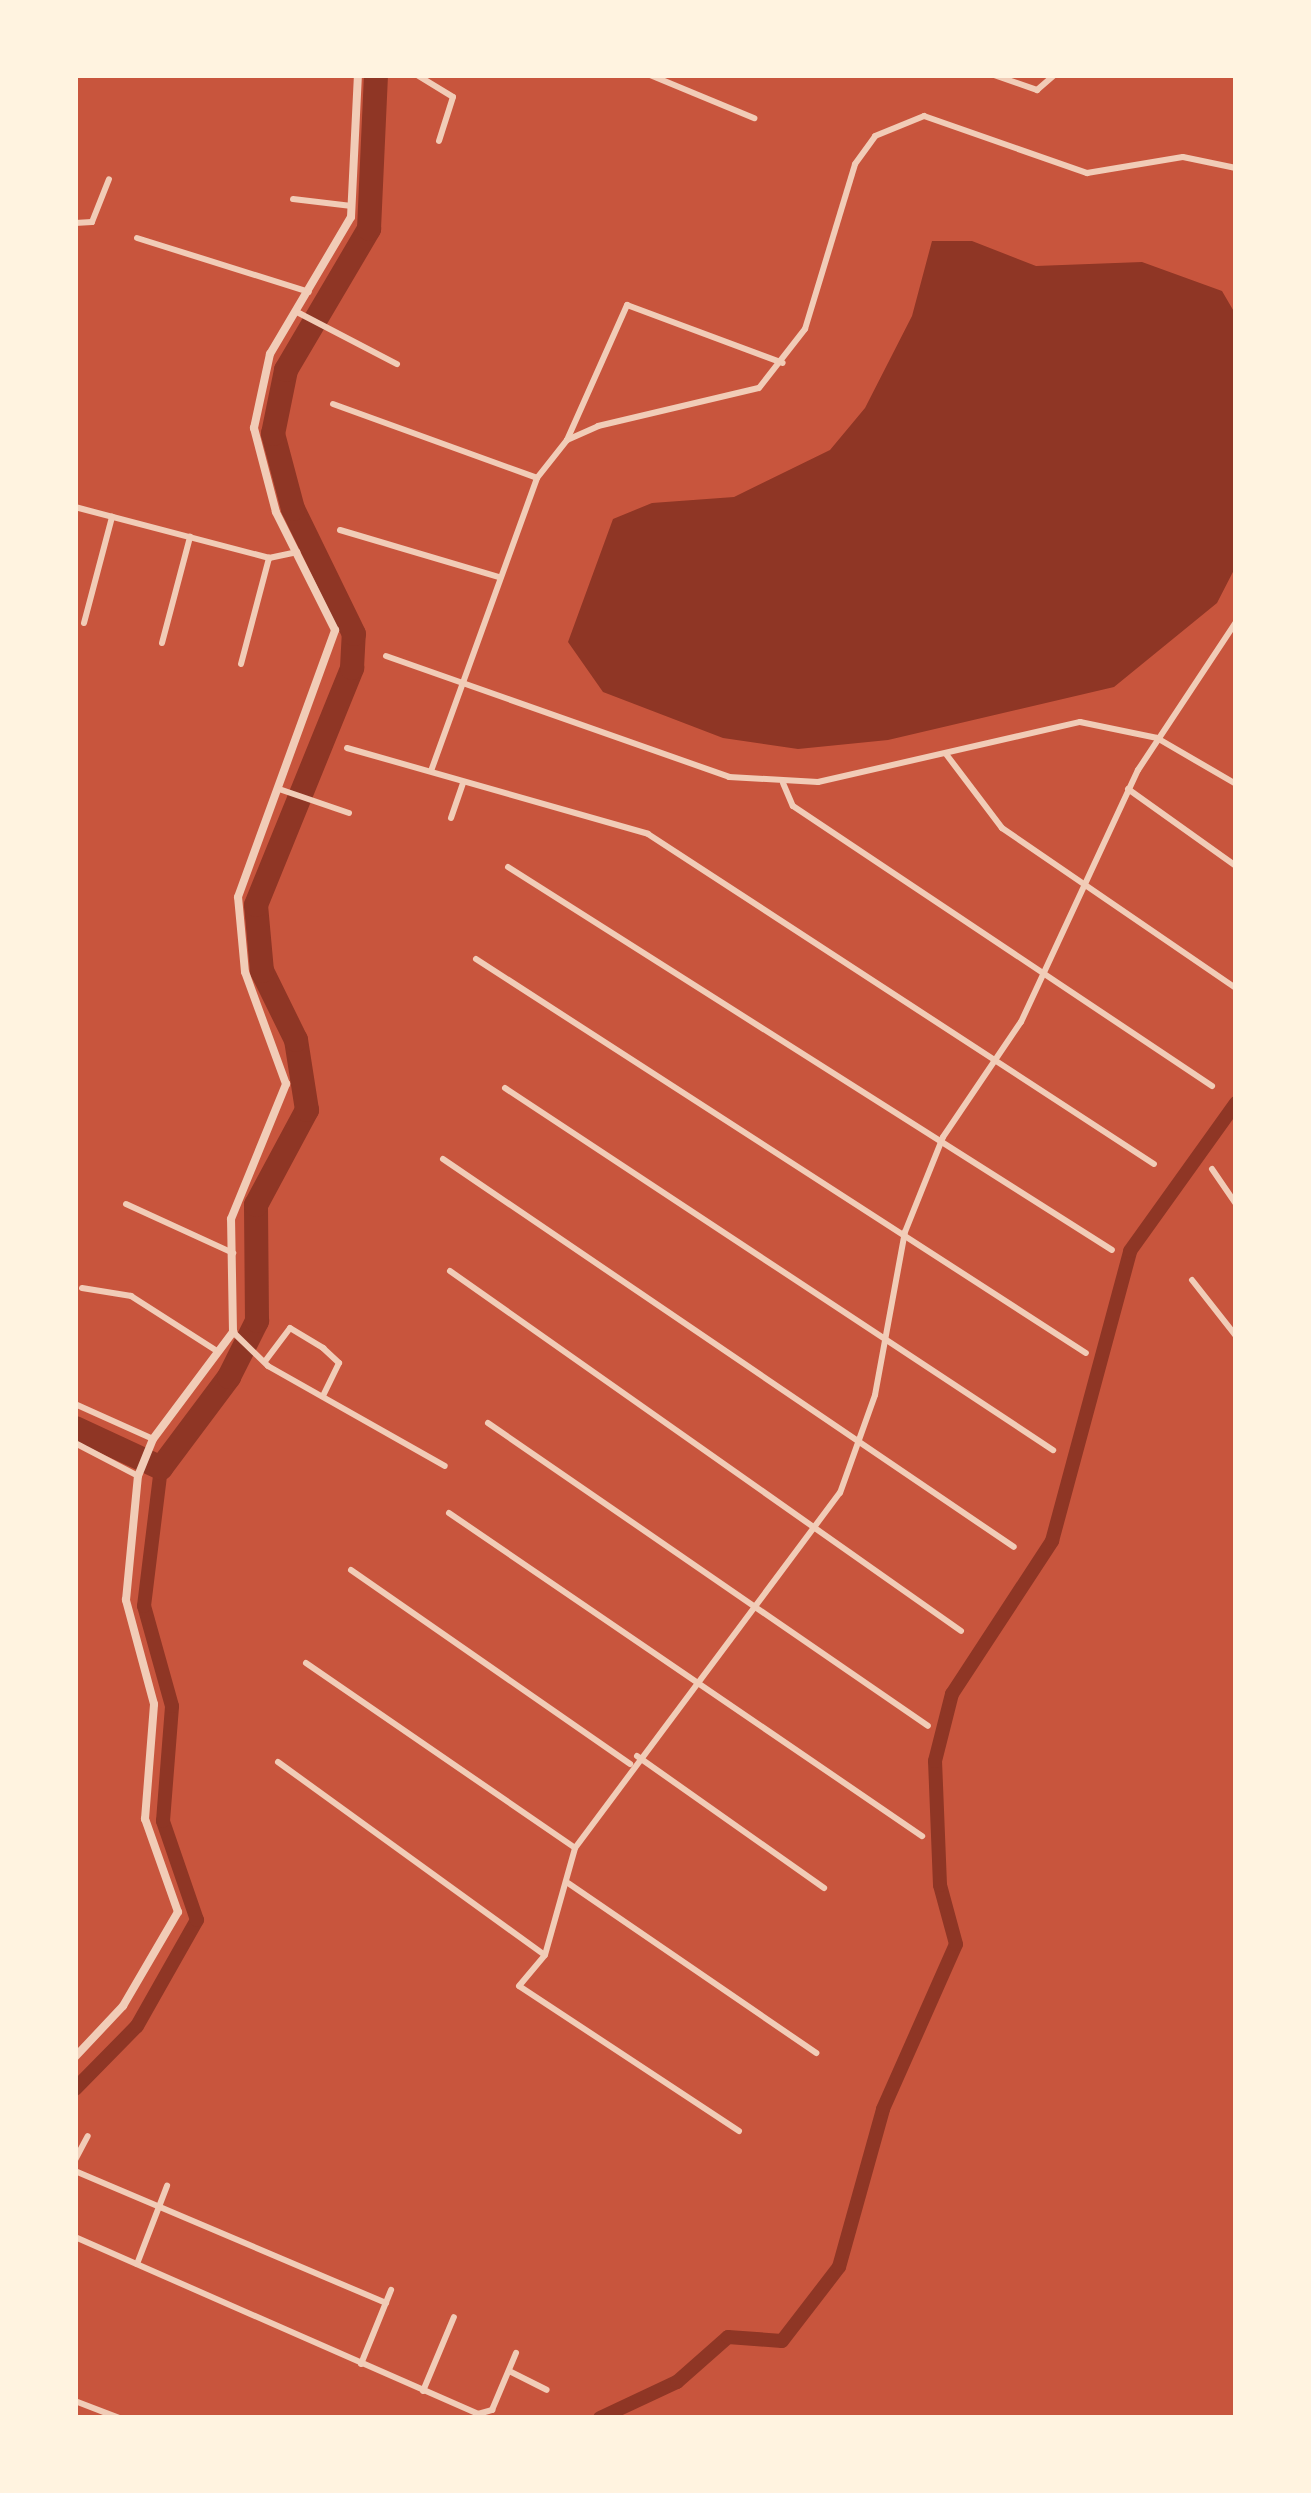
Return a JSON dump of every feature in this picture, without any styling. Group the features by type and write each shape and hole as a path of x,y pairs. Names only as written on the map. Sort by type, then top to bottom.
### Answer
{"street":[{"path":"75,2056 123,2006 178,1912 145,1819 154,1704 126,1600 140,1472 152,1438 232,1332 239,1190 286,1084 238,935 244,857 279,789 334,656 328,606 297,551 254,428 263,373 352,206 358,75"},
{"path":"417,75 429,76 453,97 439,141"},
{"path":"650,75 754,118"},
{"path":"994,75 1036,90 1054,75"},
{"path":"567,440 626,417 735,403 784,363 805,329 855,164 896,121 923,116 1087,173 1184,157 1236,168"},
{"path":"75,223 92,222 109,179"},
{"path":"293,199 352,206"},
{"path":"137,238 309,292"},
{"path":"431,771 536,478 567,440 627,304 784,363"},
{"path":"298,313 398,364"},
{"path":"333,404 536,478"},
{"path":"75,507 268,558 297,551"},
{"path":"84,623 112,517"},
{"path":"340,530 499,577"},
{"path":"162,644 190,537"},
{"path":"241,664 268,558"},
{"path":"739,2131 519,1986 544,1955 575,1848 634,1760 815,1528 861,1444 905,1232 943,1137 1045,974 1083,883 1157,738 1236,622"},
{"path":"1227,637 1236,642"},
{"path":"386,656 464,677 729,777 783,783 946,754 1080,722 1157,738 1236,784"},
{"path":"347,748 648,834 1154,1164"},
{"path":"946,754 1002,828 1236,988"},
{"path":"783,783 794,806 1212,1086"},
{"path":"451,818 463,784"},
{"path":"279,789 349,813"},
{"path":"1128,789 1236,866"},
{"path":"508,867 943,1137 1112,1250"},
{"path":"476,959 1086,1353"},
{"path":"505,1088 1053,1450"},
{"path":"443,1160 1014,1547"},
{"path":"1212,1169 1236,1204"},
{"path":"125,1204 233,1253"},
{"path":"450,1270 961,1631"},
{"path":"1192,1280 1236,1336"},
{"path":"82,1288 131,1296 219,1352"},
{"path":"266,1360 290,1328 323,1348 339,1363 322,1396"},
{"path":"232,1332 322,1396 445,1466"},
{"path":"75,1404 152,1438"},
{"path":"488,1423 928,1726"},
{"path":"75,1443 140,1472"},
{"path":"449,1513 922,1836"},
{"path":"351,1570 824,1888"},
{"path":"305,1663 575,1848"},
{"path":"278,1762 544,1955"},
{"path":"568,1883 816,2053"},
{"path":"75,2160 88,2136"},
{"path":"75,2171 386,2303"},
{"path":"137,2264 167,2186"},
{"path":"75,2237 423,2391 488,2414 517,2354"},
{"path":"361,2364 391,2290"},
{"path":"423,2391 454,2317"},
{"path":"508,2371 547,2390"},
{"path":"75,2401 119,2418"}],"shaded area":[{"path":"932,241 972,241 1036,266 1142,262 1222,291 1236,315 1236,566 1217,603 1114,687 888,740 798,749 723,738 603,692 568,642 613,519 652,503 734,497 830,450 865,408 912,316"}],"waterway":[{"path":"75,1428 161,1468 229,1377 257,1321 256,1205 307,1110 296,1040 262,971 256,905 352,668 354,634 293,509 273,434 286,370 369,229 376,75"},
{"path":"600,2418 677,2382 728,2337 782,2341 839,2267 883,2109 956,1944 940,1885 935,1761 952,1694 1052,1541 1130,1251 1236,1103"},
{"path":"75,2089 137,2026 197,1920 163,1821 172,1706 144,1606 161,1468"}]}
